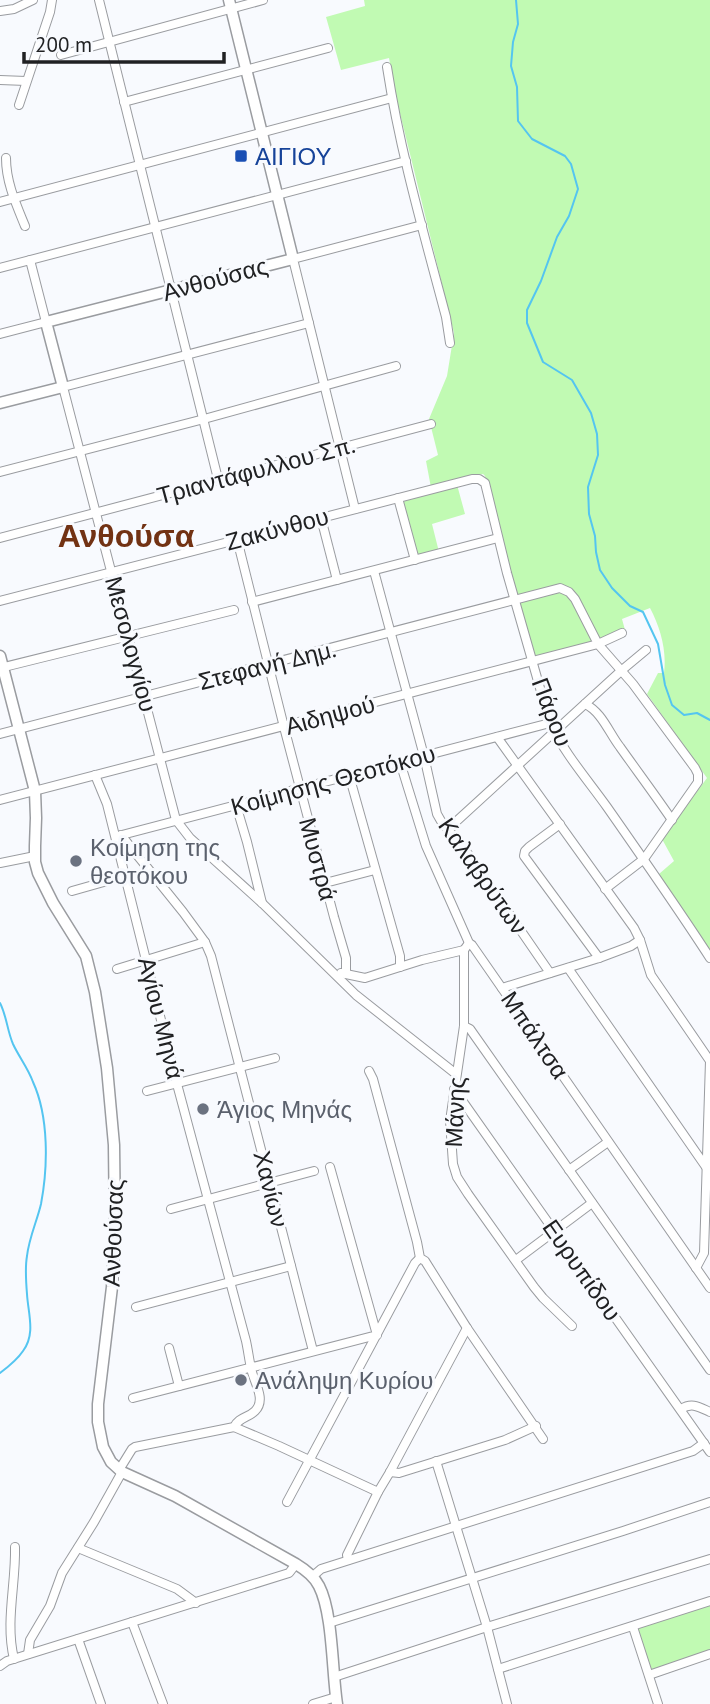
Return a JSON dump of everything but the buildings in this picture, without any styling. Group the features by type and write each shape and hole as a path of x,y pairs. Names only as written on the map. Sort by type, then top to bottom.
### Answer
{"street":[{"path":"0,11 14,9 33,0"},
{"path":"19,105 52,0"},
{"path":"99,0 218,479"},
{"path":"61,55 230,4 263,0"},
{"name":"Ανθούσας","path":"46,322 293,259 230,4"},
{"path":"124,102 328,48"},
{"path":"387,67 406,161 446,317 450,343"},
{"path":"0,80 26,81"},
{"path":"0,202 392,98"},
{"path":"6,158 13,198 24,226"},
{"path":"0,268 406,161"},
{"path":"355,509 293,259 422,225"},
{"path":"30,260 63,387"},
{"path":"0,334 46,322"},
{"path":"0,403 309,323"},
{"path":"0,472 396,366"},
{"name":"Μεσολογγίου","path":"63,387 176,820"},
{"name":"Τριαντάφυλλου Σπ.","path":"0,538 431,424"},
{"name":"Ζακύνθου","path":"0,601 472,479"},
{"name":"Πάρου","path":"472,479 485,483 515,601 552,727 569,757 644,859 710,958"},
{"path":"398,498 415,560"},
{"path":"321,518 337,580"},
{"path":"253,602 498,538"},
{"name":"Μυστρά","path":"237,539 346,958 346,974"},
{"name":"Καλαβρύτων","path":"374,571 441,821 466,851 550,973"},
{"name":"Στεφανή Δημ.","path":"0,734 561,589 575,599 598,644"},
{"path":"1,664 234,610"},
{"name":"Αιδηψού","path":"0,800 533,662 598,644 622,633"},
{"path":"598,644 622,670 698,774 698,782 644,859 605,889"},
{"path":"448,829 517,765 552,727 585,704 646,650"},
{"name":"Ανθούσας","path":"1,664 35,791 35,856 38,873 86,956 95,992 107,1068 114,1145 115,1229 112,1287 97,1413 103,1447 111,1462 120,1471"},
{"path":"585,704 597,712 673,820"},
{"name":"Κοίμησης Θεοτόκου","path":"118,836 497,737 552,727"},
{"path":"497,737 634,928 651,975 710,1061 704,1253 696,1268"},
{"name":"Μπάλτσα","path":"400,762 429,855 467,947 472,945 710,1288"},
{"name":"Αγίου Μηνά","path":"95,775 118,836 125,876 177,1084 260,1396 255,1411 239,1420 234,1427"},
{"path":"349,775 400,957 400,967"},
{"path":"236,805 262,903"},
{"path":"176,820 190,838 262,903 356,995 456,1074"},
{"path":"560,824 528,847 524,856 598,958"},
{"name":"Χανίων","path":"118,836 183,912 205,942 211,956 313,1351"},
{"path":"0,863 35,856"},
{"path":"325,883 375,870"},
{"path":"72,891 125,876"},
{"path":"502,988 598,958 640,940"},
{"path":"117,969 205,942"},
{"path":"335,974 365,978 467,947"},
{"name":"Μάνης","path":"467,947 464,1026 450,1121 453,1164 457,1177 468,1194 543,1298 572,1326"},
{"path":"568,968 708,1170"},
{"path":"464,1026 470,1029 710,1370"},
{"path":"147,1091 275,1058"},
{"path":"369,1071 397,1164 420,1258 425,1261 543,1439"},
{"name":"Ευρυπίδου","path":"454,1089 710,1452"},
{"path":"569,1170 608,1142"},
{"path":"330,1167 377,1335"},
{"path":"171,1209 314,1171"},
{"path":"516,1260 592,1203"},
{"path":"287,1502 420,1258"},
{"path":"136,1307 291,1266"},
{"path":"348,1560 347,1555 378,1492 467,1328"},
{"path":"134,1398 377,1335"},
{"path":"169,1348 179,1386"},
{"path":"681,1409 694,1405 710,1412"},
{"path":"390,1472 399,1473 505,1440 536,1426"},
{"path":"28,1654 30,1640 43,1619 58,1582 135,1447 234,1427 378,1492"},
{"path":"313,1576 321,1569 693,1451 704,1443"},
{"path":"436,1461 487,1627 507,1704"},
{"path":"120,1471 170,1493 307,1570 313,1576 323,1596 329,1623 337,1700 313,1704"},
{"path":"329,1623 710,1502"},
{"path":"15,1547 10,1626 15,1658"},
{"path":"78,1548 177,1589 197,1603"},
{"path":"334,1677 710,1559"},
{"path":"0,1666 15,1658 289,1573 296,1564"},
{"path":"498,1669 710,1601"},
{"path":"132,1622 163,1704"},
{"path":"633,1627 658,1704"},
{"path":"78,1639 101,1704"},
{"path":"649,1675 710,1654"}],"green space":[{"path":"364,0 710,0 710,952 659,874 674,861 662,839 707,778 647,694 658,673 664,673 665,664 662,639 650,608 622,619 625,630 601,640 535,658 507,569 483,474 456,481 465,514 432,524 439,552 417,559 402,502 432,493 426,461 438,455 429,419 447,376 454,333 396,97 389,58 341,70 326,17 365,6"},
{"path":"710,1603 710,1653 649,1674 635,1628"}],"waterway":[{"path":"516,0 518,24 511,66 517,87 518,121 532,139 565,156 571,164 578,189 569,216 557,237 527,310 527,323 543,362 572,380 591,413 597,434 598,455 588,487 589,514 600,570 612,588 630,606 643,612 658,644 665,685 672,705 684,715 697,713 710,720"},
{"path":"0,1003 13,1044 29,1072 38,1096 46,1142 41,1204 26,1260 29,1338 21,1354 0,1373"}],"place":[{"name":"ΑΙΓΙΟΥ","path":"241,156"},
{"name":"Κοίμηση της θεοτόκου","path":"76,861"},
{"name":"Άγιος Μηνάς","path":"203,1109"},
{"name":"Ανάληψη Κυρίου","path":"241,1380"}],"district":[{"name":"Ανθούσα","path":"126,535"}]}
